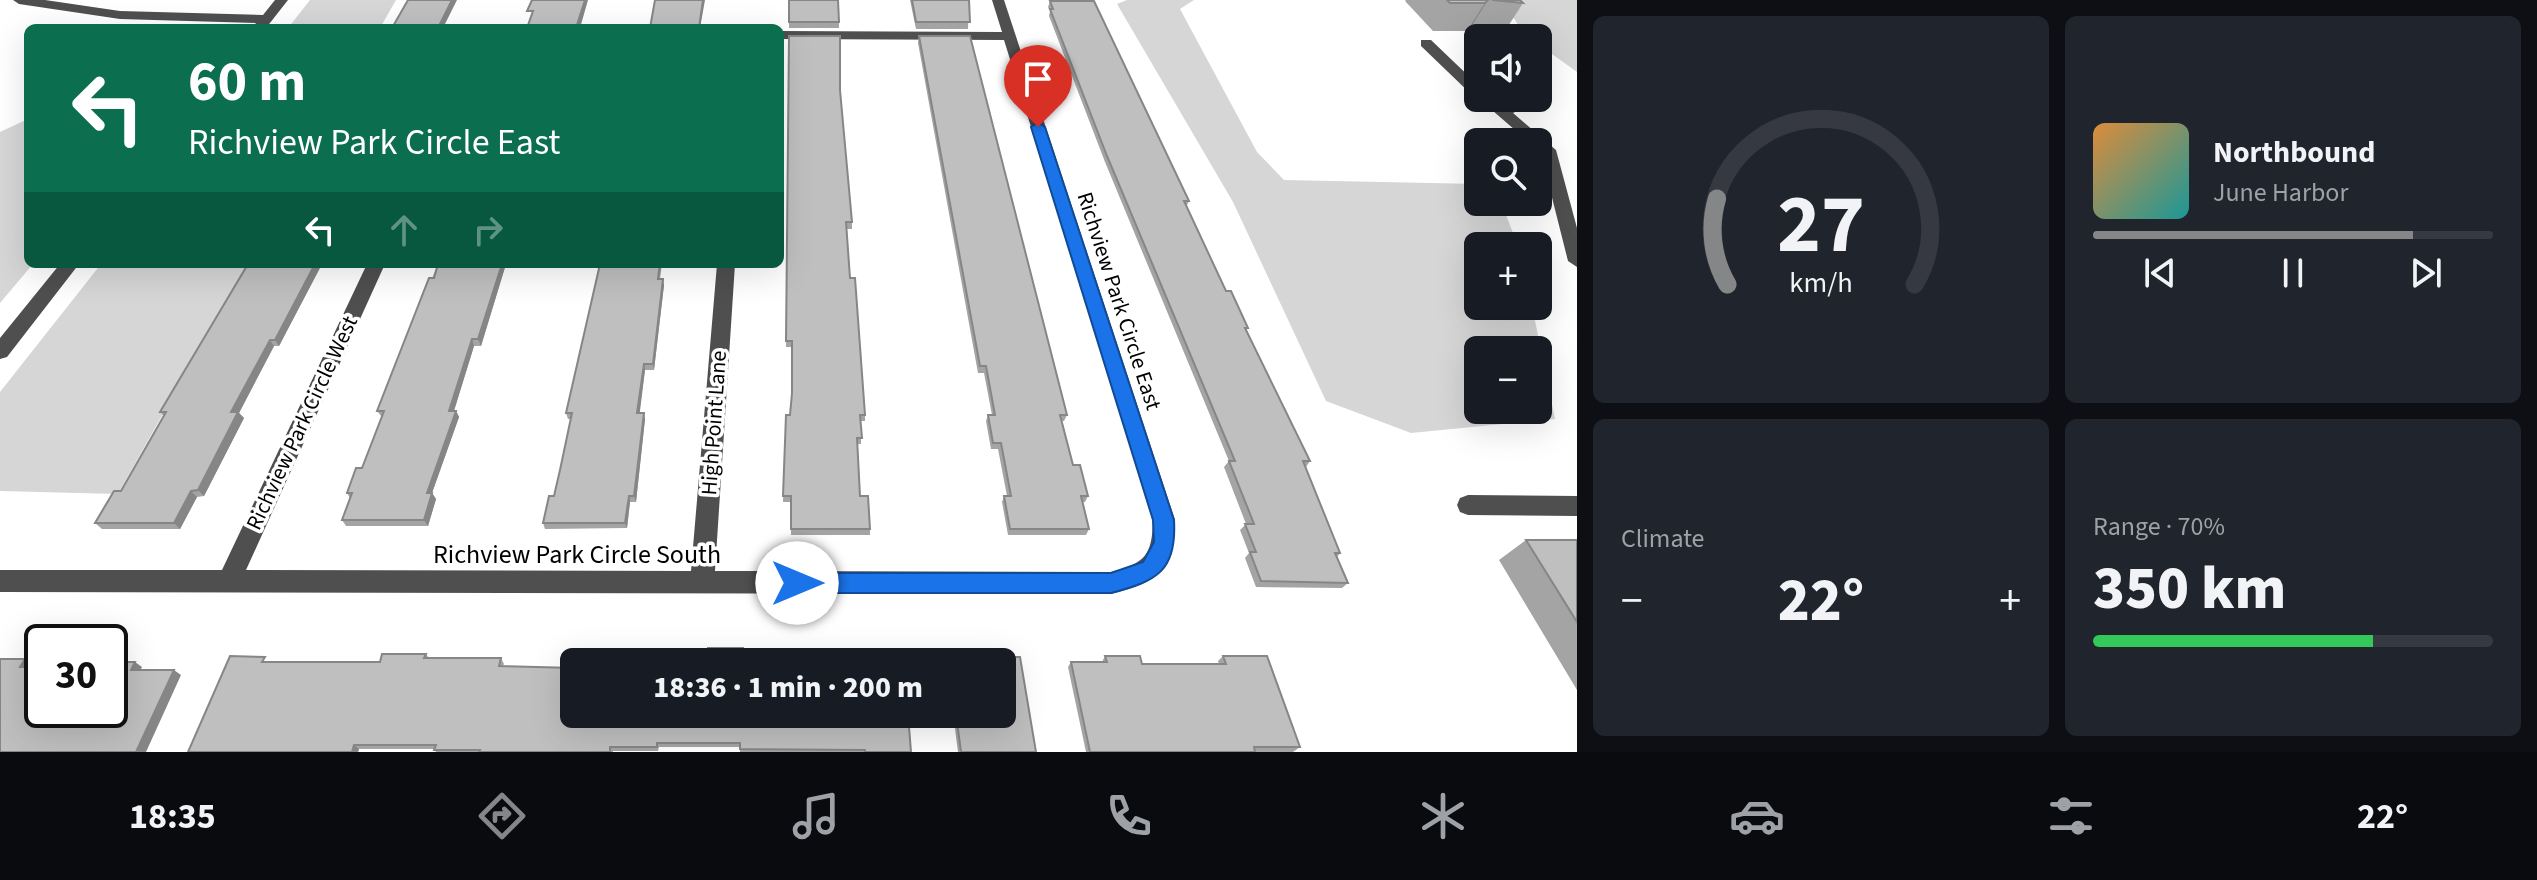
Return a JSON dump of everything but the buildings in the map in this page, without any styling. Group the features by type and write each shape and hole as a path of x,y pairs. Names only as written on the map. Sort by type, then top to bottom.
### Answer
{"street":[{"path":"19,0 120,15 263,24 282,0"},
{"name":"Richview Park Circle East","path":"998,0 1164,520 1165,542 1151,569"},
{"path":"784,35 1009,36"},
{"path":"1426,43 1464,80"},
{"path":"1504,112 1548,150 1577,261"},
{"path":"0,352 67,268"},
{"name":"Richview Park Circle West","path":"229,581 374,268"},
{"name":"High Point Lane","path":"702,582 726,268"},
{"path":"1468,505 1577,506"},
{"name":"Richview Park Circle South","path":"0,581 1111,583 1143,575 1151,569"}],"shaded area":[{"path":"310,0 396,0 382,24 291,24"},
{"path":"1127,0 1194,0 1180,9 1257,152 1284,180 1464,184 1464,216 1506,216 1513,232 1464,232 1464,320 1535,320 1538,336 1464,336 1464,424 1504,424 1411,433 1326,401 1233,202 1117,4"},
{"path":"1502,0 1577,0 1577,72 1552,54 1552,24 1518,24"},
{"path":"24,121 24,268 30,268 0,303 0,132"},
{"path":"98,268 245,268 118,494 0,491 0,392"}],"route":[{"path":"797,583 1111,583 1143,575 1151,569 1165,542 1164,520 1038,127"}]}
